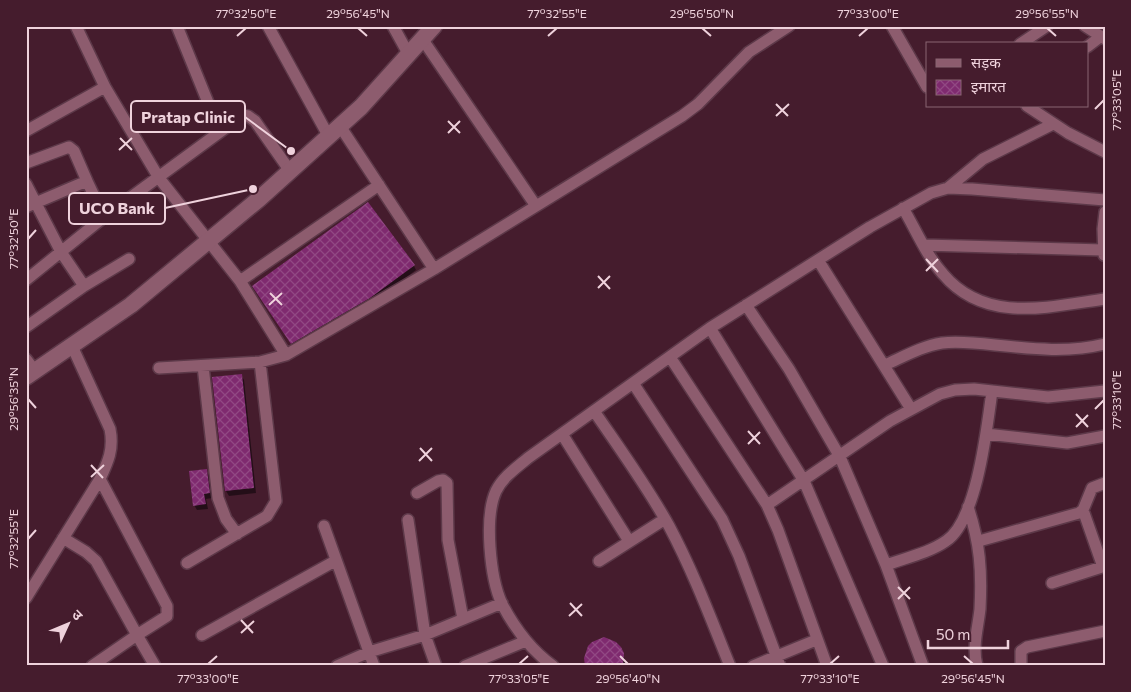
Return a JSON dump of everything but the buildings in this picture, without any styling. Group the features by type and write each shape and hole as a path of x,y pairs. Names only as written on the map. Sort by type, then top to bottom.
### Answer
{"street":[{"path":"76,26 105,87 159,178 240,281 286,355"},
{"path":"177,26 220,132"},
{"path":"268,26 335,132 379,185 434,270"},
{"path":"393,26 409,55"},
{"path":"29,369 72,346 130,305 290,171 335,132 409,55 434,26"},
{"path":"158,368 260,362 286,355 434,270 682,116 698,104 749,52 789,26"},
{"path":"892,26 926,85"},
{"path":"1023,42 1047,26"},
{"path":"1086,26 1103,38 1088,47"},
{"path":"423,40 536,206"},
{"path":"26,131 105,87"},
{"path":"1030,108 1053,124 1105,152"},
{"path":"26,280 104,217 236,119 248,116 255,121 290,171"},
{"path":"948,188 983,159 1053,124"},
{"path":"26,163 69,147 74,151 104,217"},
{"path":"31,205 87,180"},
{"path":"26,184 31,205 84,286"},
{"path":"240,281 379,185"},
{"path":"553,666 526,641 502,603 492,566 489,532 490,508 497,490 506,477 528,458 710,328 903,208 931,193 948,188 1105,200"},
{"path":"903,208 942,273 970,299 993,306 1037,308 1105,299"},
{"path":"924,244 1104,253 1105,212"},
{"path":"26,327 84,286 129,259"},
{"path":"818,260 911,408"},
{"path":"746,305 789,369 840,457 886,565 923,666"},
{"path":"710,328 804,481 883,666"},
{"path":"885,365 919,349 941,343 965,342 1050,351 1076,350 1105,344"},
{"path":"26,598 100,479 110,458 112,442 110,430 72,346"},
{"path":"670,357 766,505 778,530 816,640 827,666"},
{"path":"187,563 267,516 276,501 260,362"},
{"path":"203,366 218,498 226,519 237,534"},
{"path":"633,383 722,519 739,556 778,661"},
{"path":"766,505 911,408 940,394 955,390 992,391 1048,397 1105,391"},
{"path":"886,565 945,542 961,527 968,507 986,434 992,391"},
{"path":"594,411 664,518 684,555 730,666"},
{"path":"562,434 630,541"},
{"path":"986,434 1067,443 1105,436"},
{"path":"92,666 167,616 167,606 100,479"},
{"path":"417,494 438,481 443,480 447,483 448,540 462,619"},
{"path":"979,541 1079,513 1083,510 1092,488 1105,483"},
{"path":"968,507 979,541 980,601 974,645 977,666"},
{"path":"1052,582 1104,567 1083,510"},
{"path":"599,561 664,518"},
{"path":"408,520 425,635 436,666"},
{"path":"324,526 374,666"},
{"path":"63,538 86,552 96,561 155,666"},
{"path":"202,635 335,561"},
{"path":"337,666 369,652 425,635 502,603"},
{"path":"1022,666 1021,650 1027,647 1105,631"},
{"path":"753,666 778,661 816,640"},
{"path":"465,666 526,641"}],"place":[{"name":"Pratap Clinic","path":"291,151"},
{"name":"UCO Bank","path":"253,189"}]}
